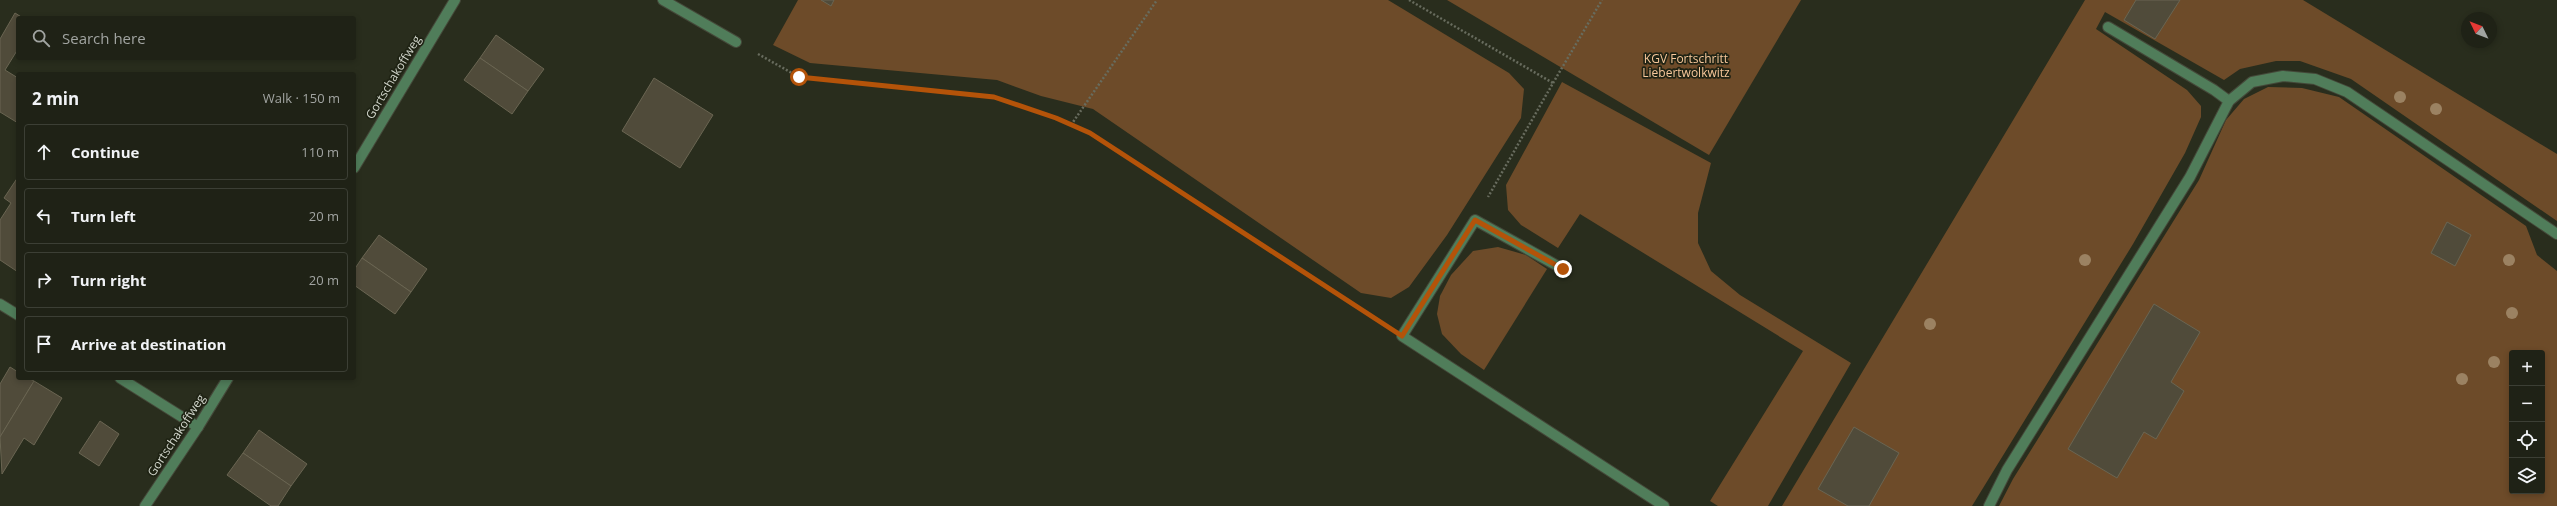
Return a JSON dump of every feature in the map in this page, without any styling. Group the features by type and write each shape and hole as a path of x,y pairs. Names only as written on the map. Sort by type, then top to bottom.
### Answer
{"street":[{"name":"Gortschakoffweg","path":"356,165 455,0"},
{"path":"663,0 736,42"},
{"path":"2108,27 2230,101"},
{"path":"1989,506 2007,470 2190,177 2210,134 2230,101 2252,82 2283,76 2315,79 2347,92 2557,234"},
{"path":"1563,269 1475,220 1402,336 1664,506"},
{"path":"0,304 16,314"},
{"path":"123,380 198,427"},
{"name":"Gortschakoffweg","path":"145,506 198,427 227,380"}],"path":[{"path":"1071,125 1157,0"},
{"path":"1409,0 1553,83"},
{"path":"1475,220 1602,0"},
{"path":"736,42 799,77 994,97 1090,133 1402,336"}],"green space":[{"path":"798,0 1388,0 1509,73 1524,89 1521,118 1447,235 1409,287 1391,298 1361,293 1093,109 1041,96 997,80 810,63 773,45"},
{"name":"KGV Fortschritt Liebertwolkwitz","path":"1447,0 1801,0 1709,155"},
{"path":"2085,0 2303,0 2557,154 2557,221 2351,79 2300,61 2276,61 2240,69 2224,80 2105,12 2096,29 2187,90 2201,106 2201,117 2185,153 2133,244 1972,506 1782,506"},
{"path":"1562,82 1711,163 1698,213 1698,243 1711,271 1740,295 1851,363 1768,506 1718,506 1710,501 1803,351 1580,214 1558,248 1521,225 1508,210 1506,185"},
{"path":"2268,87 2302,88 2339,97 2526,226 2537,255 2557,271 2557,506 1999,506 2013,479 2199,180 2226,120 2244,99"},
{"path":"1498,247 1526,255 1547,269 1484,370 1461,354 1442,334 1437,314 1440,296 1451,275 1473,251"}],"building":[{"path":"821,0 834,0 831,6"},
{"path":"2136,0 2180,0 2155,39 2124,20"},
{"path":"15,13 20,16 16,16 16,52 5,70 16,77 16,122 0,112 0,39"},
{"path":"496,35 544,69 528,91 480,58"},
{"path":"480,58 528,91 512,114 464,80"},
{"path":"654,78 713,115 680,168 622,131"},
{"path":"16,180 16,271 0,260 0,220 11,203 4,198"},
{"path":"2447,222 2471,235 2455,266 2431,253"},
{"path":"379,235 427,269 411,292 362,258"},
{"path":"362,258 411,292 395,314 356,286 356,267"},
{"path":"2154,304 2200,332 2171,382 2184,391 2156,439 2144,432 2117,478 2068,449"},
{"path":"10,367 16,371 16,380 34,381 0,437 0,384"},
{"path":"34,381 62,398 34,445 24,438 2,474 0,437"},
{"path":"100,421 119,434 99,466 79,453"},
{"path":"1854,427 1899,453 1869,506 1848,506 1818,489"},
{"path":"259,430 307,464 291,486 243,453"},
{"path":"243,453 291,486 278,506 271,506 227,475"}],"route":[{"path":"799,77 994,97 1056,118 1090,133 1402,336 1475,220 1563,269"}]}
